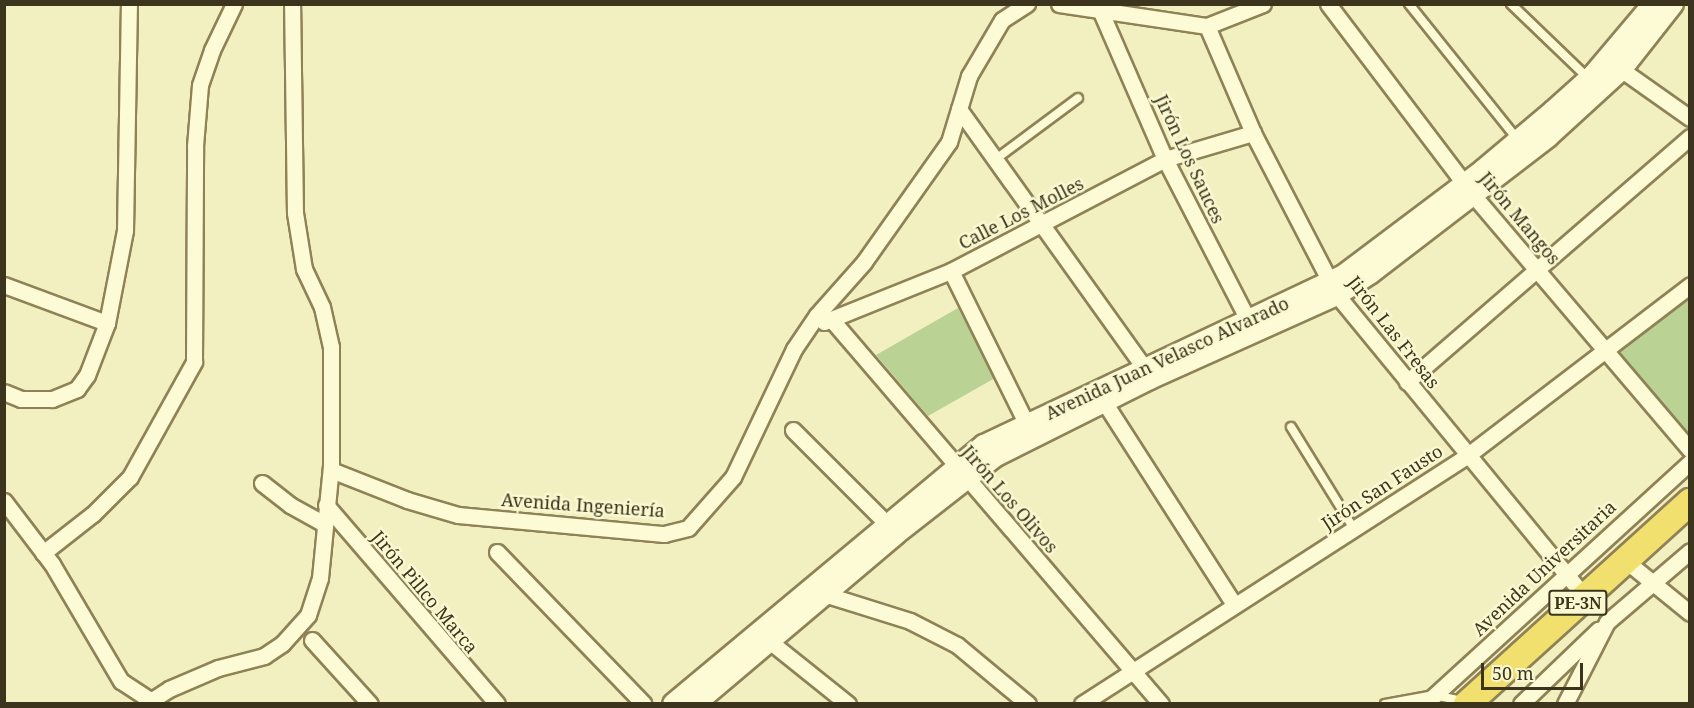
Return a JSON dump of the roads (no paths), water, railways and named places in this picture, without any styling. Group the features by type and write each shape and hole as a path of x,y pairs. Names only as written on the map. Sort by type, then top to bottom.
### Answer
{"highway":[{"name":"PE-3N","path":"1467,703 1689,502"}],"street":[{"path":"4,392 21,399 52,399 77,389 87,375 107,322 125,230 129,4"},
{"path":"43,554 93,514 130,477 194,362 195,146 200,85 212,50 234,4"},
{"path":"4,501 43,554 121,681 151,702 218,668 264,656 282,644 308,615 320,578 323,523 331,470 330,347 322,307 304,269 295,213 292,4"},
{"name":"Avenida Ingeniería","path":"331,470 407,500 458,515 664,534 688,528 733,477 794,349 807,329 864,262 949,142 969,76 1002,20 1027,4"},
{"path":"1059,4 1207,26 1263,4"},
{"name":"Jirón Mangos","path":"1328,4 1470,190 1689,450"},
{"name":"Avenida Juan Velasco Alvarado","path":"1470,190 1518,141 1589,79 1615,65 1653,4"},
{"name":"Avenida Juan Velasco Alvarado","path":"695,704 764,636 887,524 1026,423 1100,396 1333,289 1548,137 1673,4"},
{"name":"Jirón Los Sauces","path":"1101,12 1165,159 1248,320"},
{"name":"Jirón Las Fresas","path":"1207,26 1253,133 1333,289 1585,597"},
{"path":"1615,65 1689,118"},
{"path":"959,109 1044,224 1144,367"},
{"name":"Calle Los Molles","path":"807,329 951,271 1165,159 1253,133"},
{"path":"1407,382 1539,271 1689,137"},
{"path":"951,271 1026,423"},
{"path":"4,285 107,322"},
{"name":"Jirón San Fausto","path":"1082,704 1468,455 1689,285"},
{"name":"Avenida Juan Velasco Alvarado","path":"674,703 824,594 961,471 996,456 1100,396 1144,367 1248,320 1333,289"},
{"name":"Jirón Los Olivos","path":"831,319 1161,704"},
{"path":"1100,396 1234,604"},
{"path":"793,430 887,524"},
{"name":"Avenida Universitaria","path":"1430,699 1565,573 1689,462"},
{"path":"262,483 290,505 323,523"},
{"name":"Jirón Pillco Marca","path":"326,506 496,704"},
{"path":"1521,704 1607,622 1689,551"},
{"path":"497,552 644,704"},
{"path":"1626,561 1689,613"},
{"path":"824,594 910,621 957,645 1029,704"},
{"path":"1565,704 1607,622"},
{"path":"764,636 848,704"},
{"path":"312,640 370,704"}],"lane":[{"path":"1409,4 1518,141"},
{"path":"1511,4 1589,79"},
{"path":"996,159 1078,98"},
{"path":"1292,427 1354,529"},
{"path":"1385,704 1430,699 1467,703"}]}
